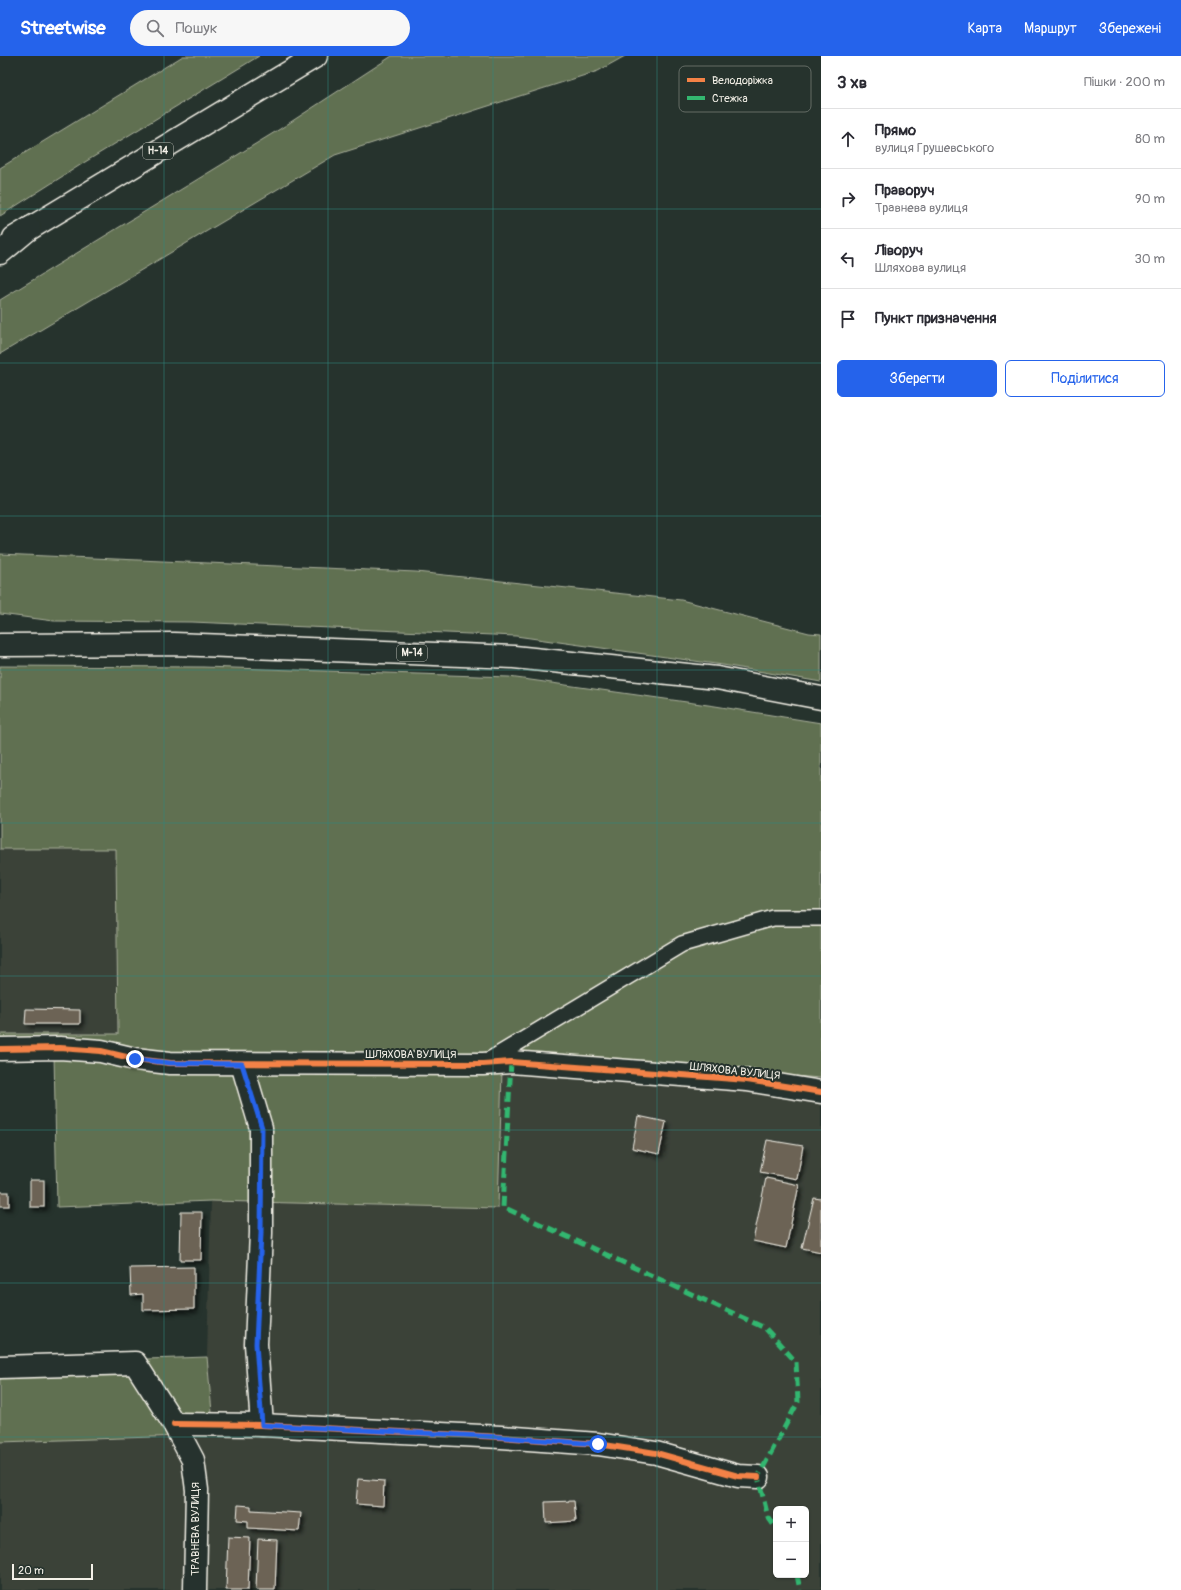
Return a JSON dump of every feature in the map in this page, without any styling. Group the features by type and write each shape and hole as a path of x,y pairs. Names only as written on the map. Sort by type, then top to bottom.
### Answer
{"main road":[{"name":"Н-14","path":"0,247 316,56"},
{"path":"0,253 30,228"},
{"path":"0,632 64,645"},
{"name":"М-14","path":"0,645 174,644 514,657 718,678 821,698"},
{"name":"ШЛЯХОВА ВУЛИЦЯ","path":"0,1049 60,1048 101,1051 135,1059 170,1063 483,1064 511,1062 747,1080 821,1092"},
{"path":"242,1064 262,1128 261,1233 256,1344 262,1425"},
{"name":"ТРАВНЕВА ВУЛИЦЯ","path":"0,1367 135,1363 174,1424 192,1460 197,1490 195,1590"},
{"path":"174,1424 262,1425 501,1437 598,1444 656,1453 738,1476 758,1477"}],"lane":[{"path":"483,1064 682,944 773,918 821,918"}],"shaded area":[{"path":"0,849 116,849 118,1035 0,1034"},
{"path":"502,1070 807,1088 807,1076 821,1078 821,1590 0,1590 0,1442 214,1435 207,1357 211,1201 497,1208"}],"green space":[{"path":"183,56 259,56 85,162 0,216 0,168"},
{"path":"392,56 625,56 598,71 335,155 0,354 0,300 280,129"},
{"path":"0,554 416,572 681,600 809,633 821,634 821,682 723,665 516,636 192,622 54,621 0,614"},
{"path":"0,666 203,667 509,677 715,706 821,723 821,1078 608,1062 243,1058 0,1042 0,1034 118,1034 116,849 0,849"},
{"path":"54,1055 502,1070 498,1208 211,1201 57,1207"},
{"path":"207,1357 214,1435 0,1442 0,1371 148,1367 147,1359"}],"building":[{"path":"26,1009 80,1010 80,1024 25,1024"},
{"path":"638,1116 666,1122 659,1154 632,1148"},
{"path":"767,1140 803,1146 797,1179 760,1172"},
{"path":"766,1178 799,1185 786,1248 753,1241"},
{"path":"30,1180 44,1180 44,1207 30,1207"},
{"path":"0,1192 9,1192 9,1206 0,1206"},
{"path":"814,1198 821,1199 821,1252 802,1248"},
{"path":"181,1212 202,1212 201,1260 180,1260"},
{"path":"194,1267 194,1309 143,1310 143,1294 131,1295 130,1268"},
{"path":"358,1479 384,1481 383,1506 356,1504"},
{"path":"574,1501 576,1521 546,1523 545,1502"},
{"path":"238,1505 251,1506 251,1510 301,1513 299,1531 248,1528 248,1521 237,1520"},
{"path":"228,1537 250,1538 248,1590 226,1590"},
{"path":"258,1539 277,1540 275,1590 256,1590"}],"marked path":[{"path":"511,1062 503,1207 765,1328 796,1362 798,1402 758,1477 768,1517 773,1524"},
{"path":"798,1578 800,1590"}],"cycle path":[{"path":"0,1049 60,1048 101,1051 135,1059 170,1063 483,1064 511,1062 747,1080 821,1092"},
{"path":"174,1424 262,1425 501,1437 598,1444 656,1453 738,1476 758,1477"}],"route":[{"path":"135,1059 170,1063 242,1064 262,1128 261,1233 256,1344 262,1425 501,1437 598,1444"}]}
